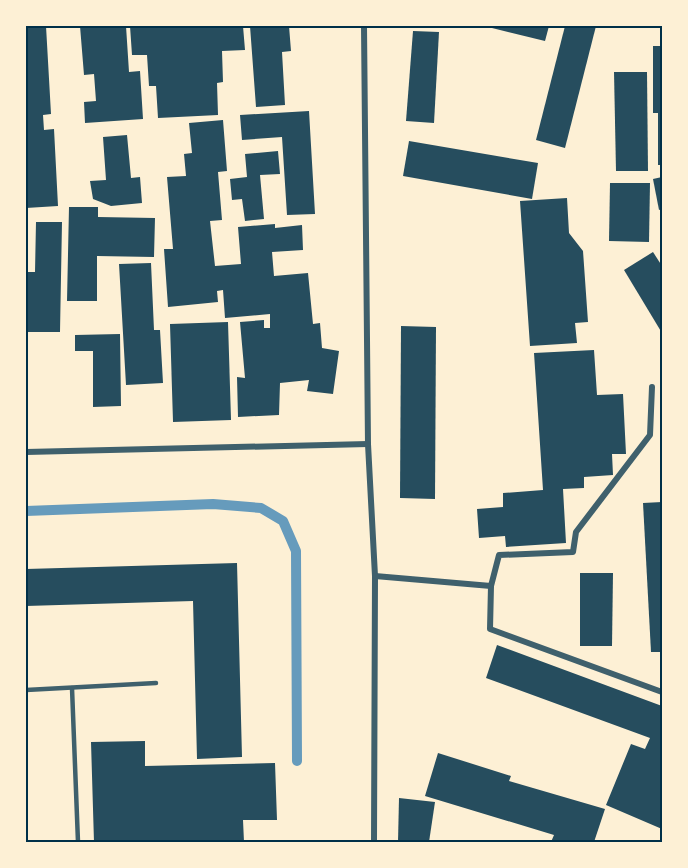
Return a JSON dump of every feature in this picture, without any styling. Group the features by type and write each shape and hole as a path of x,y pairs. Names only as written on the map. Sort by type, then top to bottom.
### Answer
{"street":[{"path":"364,26 368,444 375,576 374,843"},
{"path":"652,387 650,435 576,532 573,552 499,555 490,585 490,629 663,692"},
{"path":"26,452 368,444"},
{"path":"375,576 490,585"}],"lane":[{"path":"26,690 156,683"},
{"path":"72,688 78,843"}],"building":[{"path":"26,26 46,26 51,114 43,115 44,130 54,129 58,206 26,208"},
{"path":"80,26 126,26 129,72 140,71 143,119 85,123 84,102 96,101 94,74 84,75"},
{"path":"130,26 243,26 245,50 222,51 223,82 217,83 218,115 158,118 156,86 149,86 147,55 132,55"},
{"path":"250,26 289,26 291,51 282,52 285,105 256,107"},
{"path":"484,26 549,26 545,41"},
{"path":"565,26 596,26 565,148 536,140"},
{"path":"413,31 439,32 434,123 406,121"},
{"path":"653,46 662,46 662,165 658,165 658,113 653,113"},
{"path":"614,72 647,72 648,171 616,171"},
{"path":"309,111 315,214 287,215 282,137 242,140 240,115"},
{"path":"223,120 227,171 218,172 222,220 210,221 215,266 241,264 238,227 275,224 275,228 302,225 303,250 272,252 274,276 308,273 313,324 320,323 322,348 339,351 333,394 307,391 309,380 280,383 279,415 238,417 237,377 245,378 240,322 264,320 264,328 270,328 270,314 225,318 223,290 217,291 218,302 168,307 164,249 173,249 167,177 186,176 184,154 192,153 189,123"},
{"path":"127,135 131,178 140,177 142,203 111,206 93,199 90,181 106,180 103,137"},
{"path":"409,141 538,163 532,199 403,176"},
{"path":"278,151 280,174 260,175 264,219 245,221 242,199 232,200 230,179 247,177 245,154"},
{"path":"662,177 662,209 659,210 653,179"},
{"path":"610,183 650,183 649,242 609,241"},
{"path":"567,198 569,233 583,251 588,322 575,323 577,343 530,346 520,201"},
{"path":"69,207 98,207 98,217 155,218 154,257 97,256 97,301 67,301"},
{"path":"36,222 62,222 60,332 26,332 26,272 35,272"},
{"path":"653,252 662,266 662,333 624,270"},
{"path":"151,263 154,330 160,330 163,383 126,385 119,264"},
{"path":"228,322 231,420 173,422 170,324"},
{"path":"401,326 436,327 435,499 400,498"},
{"path":"120,334 121,406 93,407 93,351 75,351 75,335"},
{"path":"594,350 597,395 623,394 626,454 612,454 613,475 584,477 584,488 563,489 566,543 506,547 505,536 479,538 477,509 503,507 503,493 543,490 534,353"},
{"path":"662,502 662,652 651,652 643,503"},
{"path":"237,563 242,757 197,759 193,601 26,606 26,569"},
{"path":"580,573 613,573 612,646 580,646"},
{"path":"497,645 662,706 662,829 606,805 631,744 645,749 650,738 486,678"},
{"path":"145,741 145,766 275,763 277,820 243,820 244,842 94,842 91,742"},
{"path":"438,753 511,776 509,781 605,809 594,842 551,842 554,835 425,796"},
{"path":"399,798 435,802 429,842 398,842"}],"waterway":[{"path":"26,511 213,504 261,508 283,521 296,551 297,761"}]}
